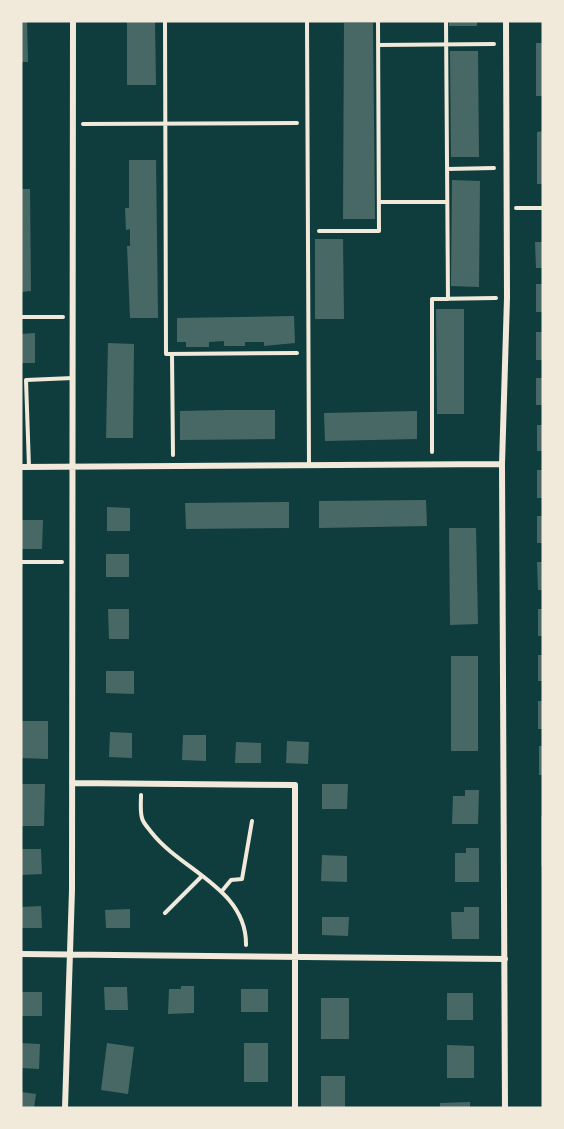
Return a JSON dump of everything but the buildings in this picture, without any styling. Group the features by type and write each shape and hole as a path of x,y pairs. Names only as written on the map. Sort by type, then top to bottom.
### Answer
{"street":[{"path":"65,1108 71,953 73,21"},
{"path":"504,1108 502,464 507,298 506,21"},
{"path":"21,467 502,464"},
{"path":"72,783 295,785 295,1108"},
{"path":"21,954 294,955 504,959"}],"lane":[{"path":"307,21 309,466"},
{"path":"29,467 26,380 73,378"}],"path":[{"path":"165,21 166,354 308,353"},
{"path":"308,231 379,231 378,21"},
{"path":"446,21 448,299"},
{"path":"378,45 506,44"},
{"path":"73,124 307,123"},
{"path":"447,169 507,168"},
{"path":"379,202 447,202"},
{"path":"507,208 543,208"},
{"path":"432,465 432,299 507,298"},
{"path":"21,317 73,317"},
{"path":"172,354 173,466"},
{"path":"21,562 73,562"},
{"path":"141,784 142,819 171,855 222,891 241,917 246,933 245,955"},
{"path":"222,891 231,880 242,879 252,820"},
{"path":"165,913 202,876"}]}
